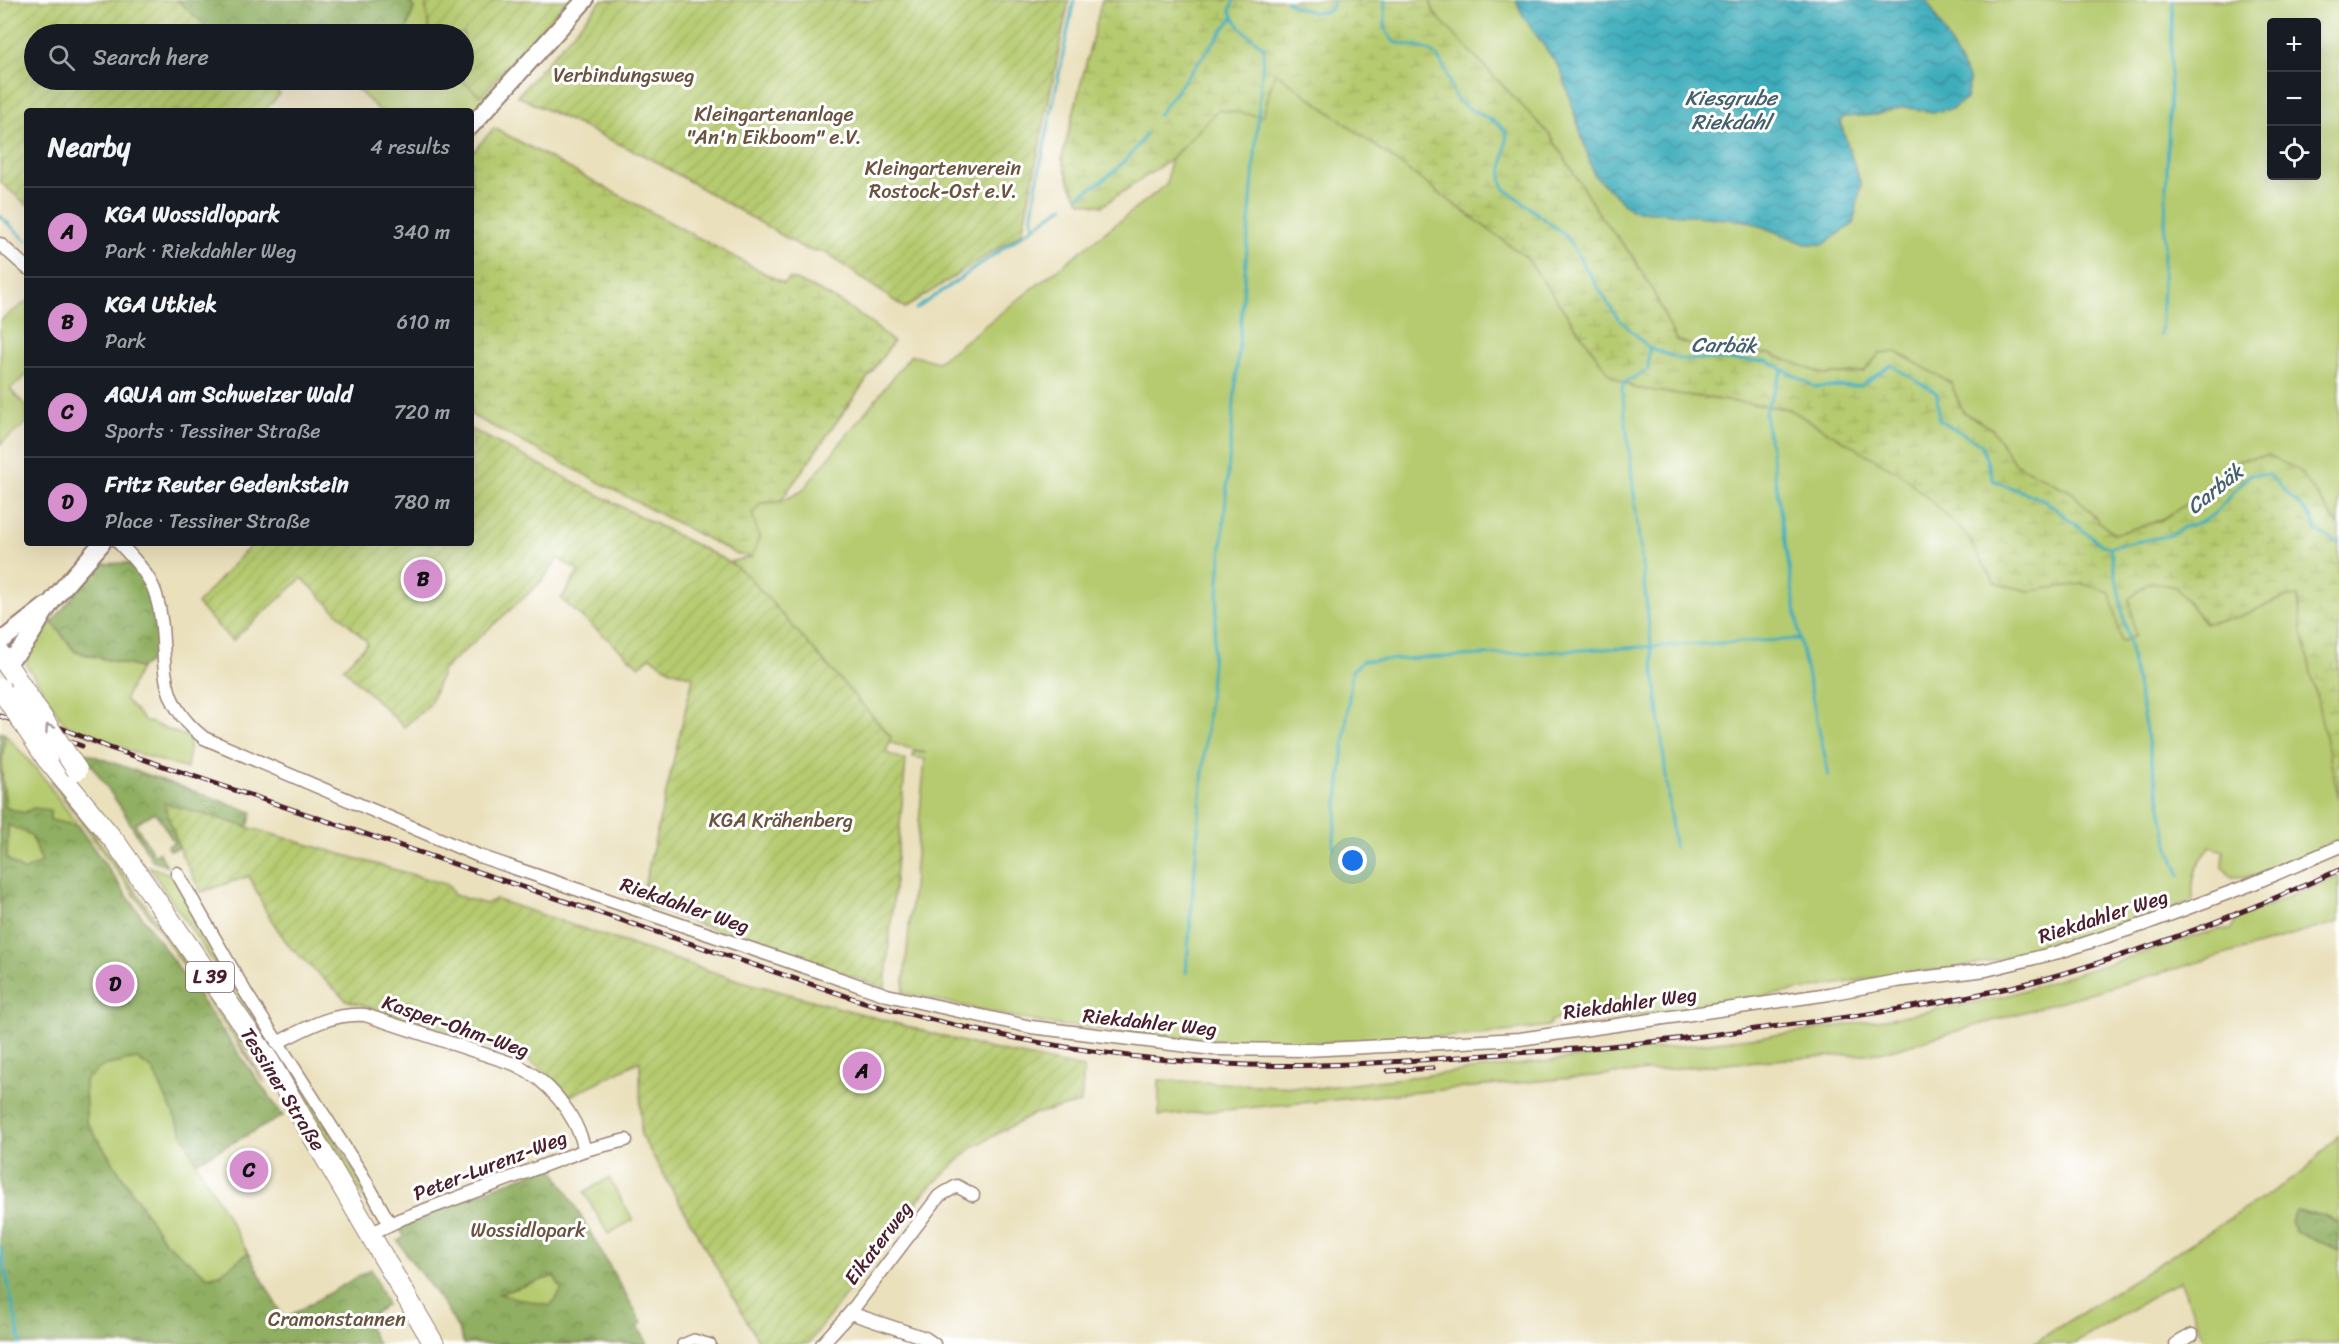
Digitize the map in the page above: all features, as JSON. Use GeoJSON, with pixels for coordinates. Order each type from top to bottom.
{"type":"FeatureCollection","features":[{"type":"Feature","properties":{"kind":"main road"},"geometry":{"type":"LineString","coordinates":[[474,123],[585,0]]}},
{"type":"Feature","properties":{"kind":"main road"},"geometry":{"type":"LineString","coordinates":[[2,661],[16,656],[36,630],[52,602],[99,546]]}},
{"type":"Feature","properties":{"kind":"main road"},"geometry":{"type":"LineString","coordinates":[[0,642],[52,602]]}},
{"type":"Feature","properties":{"kind":"main road","name":"Tessiner Straße"},"geometry":{"type":"LineString","coordinates":[[2,661],[77,770],[116,843]]}},
{"type":"Feature","properties":{"kind":"main road","name":"Tessiner Straße"},"geometry":{"type":"LineString","coordinates":[[0,688],[47,759],[116,843],[269,1061],[434,1344]]}},
{"type":"Feature","properties":{"kind":"street"},"geometry":{"type":"LineString","coordinates":[[0,244],[24,265]]}},
{"type":"Feature","properties":{"kind":"street","name":"Riekdahler Weg"},"geometry":{"type":"LineString","coordinates":[[122,546],[144,573],[156,595],[161,620],[163,671],[169,693],[181,716],[204,738],[479,856],[827,976],[937,1008],[1082,1035],[1213,1049],[1307,1050],[1520,1038],[1829,994],[1896,981],[1986,970],[2059,952],[2145,924],[2247,886],[2339,847]]}},
{"type":"Feature","properties":{"kind":"street","name":"Tessiner Straße"},"geometry":{"type":"LineString","coordinates":[[177,873],[277,1043],[361,1173],[390,1224]]}},
{"type":"Feature","properties":{"kind":"street","name":"Kasper-Ohm-Weg"},"geometry":{"type":"LineString","coordinates":[[277,1043],[324,1020],[351,1014],[364,1015],[514,1064],[534,1075],[559,1100],[578,1130],[585,1150]]}},
{"type":"Feature","properties":{"kind":"street","name":"Peter-Lurenz-Weg"},"geometry":{"type":"LineString","coordinates":[[370,1234],[390,1224],[585,1150],[626,1140]]}},
{"type":"Feature","properties":{"kind":"street","name":"Eikaterweg"},"geometry":{"type":"LineString","coordinates":[[822,1344],[850,1312],[939,1196],[957,1186],[973,1194]]}},
{"type":"Feature","properties":{"kind":"street"},"geometry":{"type":"LineString","coordinates":[[850,1312],[901,1332],[925,1338],[934,1344]]}},
{"type":"Feature","properties":{"kind":"street"},"geometry":{"type":"LineString","coordinates":[[901,1332],[908,1344]]}},
{"type":"Feature","properties":{"kind":"street"},"geometry":{"type":"LineString","coordinates":[[2176,1344],[2192,1335]]}},
{"type":"Feature","properties":{"kind":"street"},"geometry":{"type":"LineString","coordinates":[[682,1344],[694,1339],[711,1344]]}},
{"type":"Feature","properties":{"kind":"green space"},"geometry":{"type":"Polygon","coordinates":[[[0,0],[177,0],[203,24],[24,24],[24,90],[276,90],[280,94],[267,108],[24,108],[24,202],[0,182],[0,0]]]}},
{"type":"Feature","properties":{"kind":"green space"},"geometry":{"type":"Polygon","coordinates":[[[177,0],[408,0],[414,8],[408,24],[203,24],[177,0]]]}},
{"type":"Feature","properties":{"kind":"green space"},"geometry":{"type":"Polygon","coordinates":[[[408,0],[425,0],[429,24],[408,24],[414,8],[408,0]]]}},
{"type":"Feature","properties":{"kind":"green space","name":"Verbindungsweg"},"geometry":{"type":"Polygon","coordinates":[[[425,0],[567,0],[480,96],[473,90],[474,24],[429,24],[425,0]]]}},
{"type":"Feature","properties":{"kind":"green space"},"geometry":{"type":"Polygon","coordinates":[[[567,0],[578,0],[474,114],[474,108],[377,108],[358,90],[473,90],[480,96],[567,0]]]}},
{"type":"Feature","properties":{"kind":"green space"},"geometry":{"type":"Polygon","coordinates":[[[602,0],[1069,0],[1022,233],[905,308],[824,252],[805,249],[651,159],[517,96],[602,0]]]}},
{"type":"Feature","properties":{"kind":"green space"},"geometry":{"type":"Polygon","coordinates":[[[1102,0],[1430,0],[1434,13],[1551,136],[1601,217],[1633,257],[1651,287],[1676,340],[1712,352],[1770,354],[1826,375],[1864,372],[1879,354],[1897,352],[1951,383],[1963,412],[1992,429],[2014,463],[2073,493],[2100,523],[2114,534],[2160,521],[2214,486],[2240,459],[2267,456],[2298,469],[2339,526],[2339,799],[2301,627],[2298,596],[2283,598],[2233,619],[2205,623],[2176,587],[2150,582],[2129,599],[2135,636],[2121,642],[2110,592],[2083,584],[2029,591],[1995,583],[1965,533],[1904,476],[1789,409],[1634,388],[1610,375],[1526,257],[1275,72],[1263,116],[1218,110],[1170,160],[1102,206],[1081,202],[1070,184],[1062,158],[1102,0]]]}},
{"type":"Feature","properties":{"kind":"green space"},"geometry":{"type":"Polygon","coordinates":[[[1430,0],[1516,0],[1523,16],[1561,70],[1594,175],[1631,210],[1748,221],[1806,244],[1824,244],[1853,224],[1861,185],[1840,122],[1843,117],[1875,115],[1904,107],[1933,112],[1970,81],[1927,0],[2339,0],[2339,526],[2298,470],[2240,459],[2213,485],[2183,507],[2150,524],[2114,534],[2099,522],[2073,493],[2014,463],[1992,429],[1963,412],[1951,383],[1879,354],[1864,372],[1826,375],[1770,354],[1712,352],[1676,340],[1651,287],[1633,257],[1434,13],[1430,0]]]}},
{"type":"Feature","properties":{"kind":"green space"},"geometry":{"type":"Polygon","coordinates":[[[1275,72],[1526,257],[1610,375],[1634,388],[1789,409],[2107,578],[2135,636],[2123,563],[2260,537],[2339,634],[2339,840],[2258,876],[2232,877],[2223,868],[2224,851],[2211,847],[2196,871],[2193,900],[2151,918],[2020,955],[1957,968],[1892,975],[1655,1014],[1552,1020],[1548,1026],[1480,1035],[1324,1043],[1230,1042],[1047,1024],[903,993],[925,759],[913,757],[914,752],[926,753],[888,742],[891,737],[747,575],[729,562],[752,557],[759,537],[752,514],[761,503],[780,502],[802,491],[911,355],[938,362],[1167,184],[1170,160],[1218,110],[1275,72]]]}},
{"type":"Feature","properties":{"kind":"green space"},"geometry":{"type":"Polygon","coordinates":[[[494,128],[783,283],[790,278],[831,297],[857,313],[893,342],[780,502],[761,503],[752,514],[759,537],[752,557],[736,554],[474,417],[474,151],[494,128]]]}},
{"type":"Feature","properties":{"kind":"green space"},"geometry":{"type":"Polygon","coordinates":[[[24,303],[24,377],[10,389],[24,404],[24,425],[0,444],[0,321],[24,303]]]}},
{"type":"Feature","properties":{"kind":"green space","name":"KGA Krähenberg"},"geometry":{"type":"Polygon","coordinates":[[[474,431],[729,562],[747,575],[891,737],[886,753],[906,760],[885,988],[640,904],[693,677],[671,670],[650,657],[639,666],[561,599],[579,571],[558,558],[541,582],[443,670],[430,704],[404,727],[343,668],[368,643],[302,578],[232,641],[197,604],[250,546],[474,546],[474,431]]]}},
{"type":"Feature","properties":{"kind":"green space"},"geometry":{"type":"Polygon","coordinates":[[[127,563],[143,578],[149,590],[158,630],[156,655],[140,668],[75,651],[52,622],[99,564],[127,563]]]}},
{"type":"Feature","properties":{"kind":"green space"},"geometry":{"type":"Polygon","coordinates":[[[52,622],[75,652],[140,668],[125,699],[144,720],[190,738],[187,769],[130,751],[66,726],[27,666],[27,656],[52,622]]]}},
{"type":"Feature","properties":{"kind":"green space","name":"Cramonstannen"},"geometry":{"type":"Polygon","coordinates":[[[0,732],[5,734],[1,767],[6,808],[24,813],[33,808],[50,810],[50,820],[78,826],[283,1116],[196,1162],[153,1070],[137,1059],[103,1066],[85,1080],[86,1121],[164,1241],[208,1277],[220,1274],[248,1253],[284,1319],[371,1269],[387,1305],[364,1320],[378,1344],[0,1344],[0,732]],[[8,825],[7,859],[24,871],[42,862],[31,835],[8,825]]]}},
{"type":"Feature","properties":{"kind":"green space"},"geometry":{"type":"Polygon","coordinates":[[[5,734],[40,773],[78,826],[50,820],[50,811],[24,813],[6,808],[1,767],[5,734]]]}},
{"type":"Feature","properties":{"kind":"green space"},"geometry":{"type":"Polygon","coordinates":[[[83,752],[252,812],[248,827],[165,803],[179,848],[170,850],[167,847],[174,842],[155,812],[135,824],[154,855],[159,852],[167,866],[152,860],[123,811],[83,752]]]}},
{"type":"Feature","properties":{"kind":"green space"},"geometry":{"type":"Polygon","coordinates":[[[53,780],[126,877],[237,1037],[265,1083],[141,904],[51,781],[53,780]]]}},
{"type":"Feature","properties":{"kind":"green space"},"geometry":{"type":"Polygon","coordinates":[[[164,803],[448,885],[454,895],[486,904],[495,899],[731,978],[982,1047],[1084,1068],[1081,1103],[1034,1114],[973,1147],[925,1192],[808,1344],[760,1344],[641,1135],[640,1061],[570,1096],[547,1073],[520,1055],[346,1000],[289,946],[268,915],[249,876],[201,892],[181,853],[164,803]]]}},
{"type":"Feature","properties":{"kind":"green space"},"geometry":{"type":"Polygon","coordinates":[[[8,824],[31,835],[42,862],[24,871],[7,859],[8,824]]]}},
{"type":"Feature","properties":{"kind":"green space"},"geometry":{"type":"Polygon","coordinates":[[[148,866],[173,875],[383,1218],[375,1216],[269,1043],[148,866]]]}},
{"type":"Feature","properties":{"kind":"green space"},"geometry":{"type":"Polygon","coordinates":[[[2339,876],[2339,922],[1880,1053],[1758,1061],[1159,1116],[1159,1080],[1317,1088],[1801,1032],[1999,998],[2219,929],[2230,930],[2238,918],[2339,876]]]}},
{"type":"Feature","properties":{"kind":"green space"},"geometry":{"type":"Polygon","coordinates":[[[137,1059],[153,1070],[196,1162],[248,1253],[220,1274],[208,1277],[164,1241],[86,1121],[85,1080],[103,1066],[137,1059]]]}},
{"type":"Feature","properties":{"kind":"green space"},"geometry":{"type":"Polygon","coordinates":[[[2339,1135],[2339,1224],[2325,1215],[2339,1250],[2339,1344],[2206,1344],[2180,1280],[2074,1344],[2032,1344],[2302,1173],[2339,1135]]]}},
{"type":"Feature","properties":{"kind":"green space","name":"Wossidlopark"},"geometry":{"type":"Polygon","coordinates":[[[552,1166],[642,1323],[638,1326],[648,1344],[464,1344],[450,1315],[398,1241],[404,1237],[397,1223],[552,1166]],[[554,1276],[499,1294],[550,1306],[562,1290],[554,1276]]]}},
{"type":"Feature","properties":{"kind":"green space"},"geometry":{"type":"Polygon","coordinates":[[[609,1178],[633,1220],[608,1234],[584,1192],[609,1178]]]}},
{"type":"Feature","properties":{"kind":"green space"},"geometry":{"type":"Polygon","coordinates":[[[2296,1211],[2325,1215],[2339,1224],[2339,1250],[2295,1232],[2291,1221],[2296,1211]]]}},
{"type":"Feature","properties":{"kind":"green space"},"geometry":{"type":"Polygon","coordinates":[[[554,1276],[562,1290],[550,1306],[497,1294],[554,1276]]]}},
{"type":"Feature","properties":{"kind":"water","name":"Kiesgrube Riekdahl"},"geometry":{"type":"Polygon","coordinates":[[[1516,0],[1927,0],[1970,81],[1966,99],[1952,109],[1933,112],[1904,107],[1875,115],[1843,117],[1840,122],[1861,185],[1853,224],[1824,244],[1806,244],[1748,221],[1631,210],[1594,175],[1561,70],[1523,16],[1516,0]]]}},
{"type":"Feature","properties":{"kind":"waterway"},"geometry":{"type":"LineString","coordinates":[[1034,226],[1032,216],[1036,187],[1074,0]]}},
{"type":"Feature","properties":{"kind":"waterway"},"geometry":{"type":"LineString","coordinates":[[1186,973],[1264,47],[1236,22],[1230,10],[1234,0]]}},
{"type":"Feature","properties":{"kind":"waterway","name":"Carbäk"},"geometry":{"type":"LineString","coordinates":[[1286,0],[1301,9],[1313,12],[1330,10],[1334,0]]}},
{"type":"Feature","properties":{"kind":"waterway","name":"Carbäk"},"geometry":{"type":"LineString","coordinates":[[1385,0],[1385,29],[1394,42],[1423,48],[1435,55],[1445,69],[1458,101],[1502,127],[1507,134],[1501,180],[1504,188],[1566,236],[1616,316],[1649,348],[1680,359],[1768,361],[1815,387],[1860,386],[1891,365],[1937,393],[1939,420],[1981,444],[1994,481],[2044,500],[2102,545],[2110,547],[2172,535],[2184,527],[2204,521],[2216,512],[2249,475],[2258,474],[2269,475],[2312,518],[2316,531],[2339,543]]}},
{"type":"Feature","properties":{"kind":"waterway"},"geometry":{"type":"LineString","coordinates":[[2161,336],[2173,0]]}},
{"type":"Feature","properties":{"kind":"waterway"},"geometry":{"type":"LineString","coordinates":[[1158,115],[1233,17]]}},
{"type":"Feature","properties":{"kind":"waterway"},"geometry":{"type":"LineString","coordinates":[[1079,196],[1116,170],[1146,134]]}},
{"type":"Feature","properties":{"kind":"waterway"},"geometry":{"type":"LineString","coordinates":[[916,309],[1064,206]]}},
{"type":"Feature","properties":{"kind":"waterway"},"geometry":{"type":"LineString","coordinates":[[0,216],[24,238]]}},
{"type":"Feature","properties":{"kind":"waterway"},"geometry":{"type":"LineString","coordinates":[[1649,348],[1648,370],[1625,382],[1622,388],[1674,847]]}},
{"type":"Feature","properties":{"kind":"waterway"},"geometry":{"type":"LineString","coordinates":[[1333,848],[1352,671],[1363,661],[1800,639],[1765,412],[1783,369]]}},
{"type":"Feature","properties":{"kind":"waterway"},"geometry":{"type":"LineString","coordinates":[[2110,547],[2169,848],[2180,876]]}},
{"type":"Feature","properties":{"kind":"waterway"},"geometry":{"type":"LineString","coordinates":[[1800,640],[1829,776]]}},
{"type":"Feature","properties":{"kind":"waterway"},"geometry":{"type":"LineString","coordinates":[[0,1247],[21,1344]]}},
{"type":"Feature","properties":{"kind":"railway"},"geometry":{"type":"LineString","coordinates":[[0,703],[110,748],[861,1001],[957,1026],[1053,1045],[1200,1063],[1284,1066],[1354,1064],[1590,1048],[1711,1035],[1906,1008],[1973,996],[2040,980],[2116,957],[2229,917],[2339,870]]}},
{"type":"Feature","properties":{"kind":"railway"},"geometry":{"type":"LineString","coordinates":[[0,716],[82,746]]}},
{"type":"Feature","properties":{"kind":"railway"},"geometry":{"type":"LineString","coordinates":[[1388,1071],[1433,1068]]}},
{"type":"Feature","properties":{"kind":"place","name":"KGA Utkiek"},"geometry":{"type":"Point","coordinates":[423,579]}},
{"type":"Feature","properties":{"kind":"place","name":"Fritz Reuter Gedenkstein"},"geometry":{"type":"Point","coordinates":[115,984]}},
{"type":"Feature","properties":{"kind":"place","name":"KGA Wossidlopark"},"geometry":{"type":"Point","coordinates":[862,1071]}},
{"type":"Feature","properties":{"kind":"place","name":"AQUA am Schweizer Wald"},"geometry":{"type":"Point","coordinates":[249,1170]}},
{"type":"Feature","properties":{"kind":"park label","name":"Kleingartenanlage \"An'n Eikboom\" e.V."},"geometry":{"type":"Point","coordinates":[774,126]}},
{"type":"Feature","properties":{"kind":"park label","name":"Kleingartenverein Rostock-Ost e.V."},"geometry":{"type":"Point","coordinates":[943,180]}}]}
